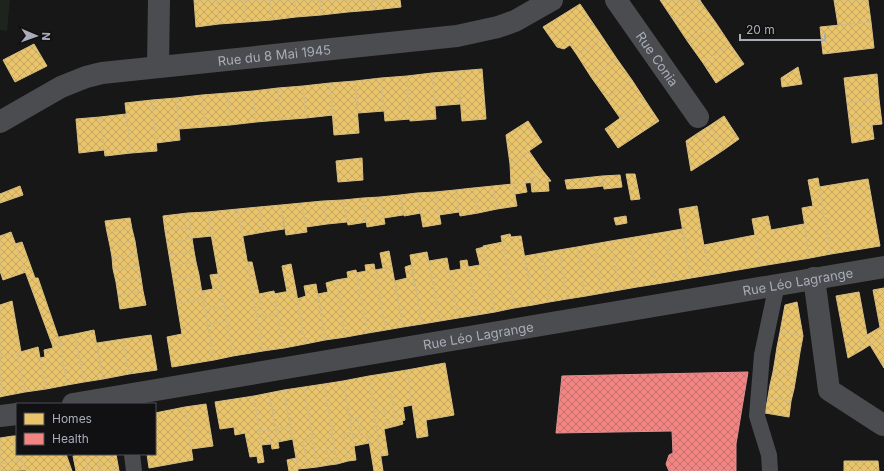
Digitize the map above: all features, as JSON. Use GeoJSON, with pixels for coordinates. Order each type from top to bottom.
{"type":"FeatureCollection","features":[{"type":"Feature","properties":{"kind":"street"},"geometry":{"type":"LineString","coordinates":[[158,66],[159,0]]}},
{"type":"Feature","properties":{"kind":"street","name":"Rue du 8 Mai 1945"},"geometry":{"type":"LineString","coordinates":[[0,122],[62,86],[86,77],[116,70],[457,36],[498,27],[515,20],[552,0]]}},
{"type":"Feature","properties":{"kind":"street","name":"Rue Conia"},"geometry":{"type":"LineString","coordinates":[[616,0],[698,117]]}},
{"type":"Feature","properties":{"kind":"street","name":"Rue Léo Lagrange"},"geometry":{"type":"LineString","coordinates":[[86,403],[126,400],[777,284],[884,267]]}},
{"type":"Feature","properties":{"kind":"street"},"geometry":{"type":"LineString","coordinates":[[814,278],[829,390],[884,425]]}},
{"type":"Feature","properties":{"kind":"street"},"geometry":{"type":"LineString","coordinates":[[0,416],[16,414]]}},
{"type":"Feature","properties":{"kind":"lane"},"geometry":{"type":"LineString","coordinates":[[770,471],[769,455],[757,416],[762,355],[777,284]]}},
{"type":"Feature","properties":{"kind":"lane"},"geometry":{"type":"LineString","coordinates":[[132,455],[134,471]]}},
{"type":"Feature","properties":{"kind":"shaded area"},"geometry":{"type":"Polygon","coordinates":[[[0,0],[10,0],[7,31],[0,30],[0,0]]]}},
{"type":"Feature","properties":{"kind":"building: Homes"},"geometry":{"type":"Polygon","coordinates":[[[194,0],[217,0],[219,24],[196,27],[194,0]]]}},
{"type":"Feature","properties":{"kind":"building: Homes"},"geometry":{"type":"Polygon","coordinates":[[[217,0],[244,0],[246,22],[219,24],[217,0]]]}},
{"type":"Feature","properties":{"kind":"building: Homes"},"geometry":{"type":"Polygon","coordinates":[[[244,0],[270,0],[272,20],[246,22],[244,0]]]}},
{"type":"Feature","properties":{"kind":"building: Homes"},"geometry":{"type":"Polygon","coordinates":[[[270,0],[295,0],[296,17],[272,20],[270,0]]]}},
{"type":"Feature","properties":{"kind":"building: Homes"},"geometry":{"type":"Polygon","coordinates":[[[295,0],[320,0],[321,15],[296,17],[295,0]]]}},
{"type":"Feature","properties":{"kind":"building: Homes"},"geometry":{"type":"Polygon","coordinates":[[[320,0],[347,0],[348,12],[321,15],[320,0]]]}},
{"type":"Feature","properties":{"kind":"building: Homes"},"geometry":{"type":"Polygon","coordinates":[[[347,0],[372,0],[373,10],[348,12],[347,0]]]}},
{"type":"Feature","properties":{"kind":"building: Homes"},"geometry":{"type":"Polygon","coordinates":[[[372,0],[400,0],[401,7],[373,10],[372,0]]]}},
{"type":"Feature","properties":{"kind":"building: Homes"},"geometry":{"type":"Polygon","coordinates":[[[660,0],[700,0],[701,2],[674,21],[660,0]]]}},
{"type":"Feature","properties":{"kind":"building: Homes"},"geometry":{"type":"Polygon","coordinates":[[[834,0],[868,0],[871,22],[838,25],[834,0]]]}},
{"type":"Feature","properties":{"kind":"building: Homes"},"geometry":{"type":"Polygon","coordinates":[[[701,2],[716,23],[688,42],[674,21],[701,2]]]}},
{"type":"Feature","properties":{"kind":"building: Homes"},"geometry":{"type":"Polygon","coordinates":[[[580,4],[603,38],[577,55],[570,45],[564,49],[557,47],[543,27],[580,4]]]}},
{"type":"Feature","properties":{"kind":"building: Homes"},"geometry":{"type":"Polygon","coordinates":[[[871,22],[874,48],[823,54],[820,27],[871,22]]]}},
{"type":"Feature","properties":{"kind":"building: Homes"},"geometry":{"type":"Polygon","coordinates":[[[716,23],[730,44],[703,63],[688,42],[716,23]]]}},
{"type":"Feature","properties":{"kind":"building: Homes"},"geometry":{"type":"Polygon","coordinates":[[[603,38],[617,59],[591,77],[577,55],[603,38]]]}},
{"type":"Feature","properties":{"kind":"building: Homes"},"geometry":{"type":"Polygon","coordinates":[[[34,44],[47,66],[15,82],[3,60],[34,44]]]}},
{"type":"Feature","properties":{"kind":"building: Homes"},"geometry":{"type":"Polygon","coordinates":[[[730,44],[744,64],[716,83],[703,63],[730,44]]]}},
{"type":"Feature","properties":{"kind":"building: Homes"},"geometry":{"type":"Polygon","coordinates":[[[617,59],[632,80],[606,98],[591,77],[617,59]]]}},
{"type":"Feature","properties":{"kind":"building: Homes"},"geometry":{"type":"Polygon","coordinates":[[[798,67],[802,84],[782,87],[781,78],[798,67]]]}},
{"type":"Feature","properties":{"kind":"building: Homes"},"geometry":{"type":"Polygon","coordinates":[[[482,69],[486,119],[462,121],[458,71],[482,69]]]}},
{"type":"Feature","properties":{"kind":"building: Homes"},"geometry":{"type":"Polygon","coordinates":[[[458,71],[460,104],[435,106],[432,73],[458,71]]]}},
{"type":"Feature","properties":{"kind":"building: Homes"},"geometry":{"type":"Polygon","coordinates":[[[432,73],[436,119],[410,121],[407,76],[432,73]]]}},
{"type":"Feature","properties":{"kind":"building: Homes"},"geometry":{"type":"Polygon","coordinates":[[[877,74],[879,99],[847,103],[844,78],[877,74]]]}},
{"type":"Feature","properties":{"kind":"building: Homes"},"geometry":{"type":"Polygon","coordinates":[[[407,76],[410,119],[385,121],[381,78],[407,76]]]}},
{"type":"Feature","properties":{"kind":"building: Homes"},"geometry":{"type":"Polygon","coordinates":[[[381,78],[384,111],[358,113],[355,81],[381,78]]]}},
{"type":"Feature","properties":{"kind":"building: Homes"},"geometry":{"type":"Polygon","coordinates":[[[632,80],[645,100],[620,118],[606,98],[632,80]]]}},
{"type":"Feature","properties":{"kind":"building: Homes"},"geometry":{"type":"Polygon","coordinates":[[[355,81],[359,133],[334,135],[330,83],[355,81]]]}},
{"type":"Feature","properties":{"kind":"building: Homes"},"geometry":{"type":"Polygon","coordinates":[[[330,83],[333,115],[306,118],[303,86],[330,83]]]}},
{"type":"Feature","properties":{"kind":"building: Homes"},"geometry":{"type":"Polygon","coordinates":[[[303,86],[306,118],[280,120],[278,88],[303,86]]]}},
{"type":"Feature","properties":{"kind":"building: Homes"},"geometry":{"type":"Polygon","coordinates":[[[278,88],[280,120],[256,122],[253,91],[278,88]]]}},
{"type":"Feature","properties":{"kind":"building: Homes"},"geometry":{"type":"Polygon","coordinates":[[[253,91],[256,122],[230,125],[228,93],[253,91]]]}},
{"type":"Feature","properties":{"kind":"building: Homes"},"geometry":{"type":"Polygon","coordinates":[[[228,93],[230,125],[205,127],[202,95],[228,93]]]}},
{"type":"Feature","properties":{"kind":"building: Homes"},"geometry":{"type":"Polygon","coordinates":[[[202,95],[205,127],[179,129],[176,98],[202,95]]]}},
{"type":"Feature","properties":{"kind":"building: Homes"},"geometry":{"type":"Polygon","coordinates":[[[176,98],[180,140],[156,143],[152,100],[176,98]]]}},
{"type":"Feature","properties":{"kind":"building: Homes"},"geometry":{"type":"Polygon","coordinates":[[[879,99],[882,124],[850,127],[847,103],[879,99]]]}},
{"type":"Feature","properties":{"kind":"building: Homes"},"geometry":{"type":"Polygon","coordinates":[[[152,100],[157,151],[131,153],[125,103],[152,100]]]}},
{"type":"Feature","properties":{"kind":"building: Homes"},"geometry":{"type":"Polygon","coordinates":[[[645,100],[659,121],[618,148],[605,129],[645,100]]]}},
{"type":"Feature","properties":{"kind":"building: Homes"},"geometry":{"type":"Polygon","coordinates":[[[126,114],[131,153],[105,156],[100,117],[126,114]]]}},
{"type":"Feature","properties":{"kind":"building: Homes"},"geometry":{"type":"Polygon","coordinates":[[[724,116],[739,139],[725,149],[709,126],[724,116]]]}},
{"type":"Feature","properties":{"kind":"building: Homes"},"geometry":{"type":"Polygon","coordinates":[[[100,117],[104,150],[79,153],[76,119],[100,117]]]}},
{"type":"Feature","properties":{"kind":"building: Homes"},"geometry":{"type":"Polygon","coordinates":[[[528,121],[542,142],[510,164],[506,135],[528,121]]]}},
{"type":"Feature","properties":{"kind":"building: Homes"},"geometry":{"type":"Polygon","coordinates":[[[872,125],[874,139],[852,143],[850,127],[872,125]]]}},
{"type":"Feature","properties":{"kind":"building: Homes"},"geometry":{"type":"Polygon","coordinates":[[[709,126],[725,149],[713,157],[698,133],[709,126]]]}},
{"type":"Feature","properties":{"kind":"building: Homes"},"geometry":{"type":"Polygon","coordinates":[[[698,133],[713,157],[691,171],[686,141],[698,133]]]}},
{"type":"Feature","properties":{"kind":"building: Homes"},"geometry":{"type":"Polygon","coordinates":[[[529,151],[543,171],[525,183],[511,184],[510,164],[529,151]]]}},
{"type":"Feature","properties":{"kind":"building: Homes"},"geometry":{"type":"Polygon","coordinates":[[[362,158],[363,180],[338,182],[336,161],[362,158]]]}},
{"type":"Feature","properties":{"kind":"building: Homes"},"geometry":{"type":"Polygon","coordinates":[[[543,171],[551,181],[525,183],[543,171]]]}},
{"type":"Feature","properties":{"kind":"building: Homes"},"geometry":{"type":"Polygon","coordinates":[[[626,174],[635,174],[640,199],[631,200],[626,174]]]}},
{"type":"Feature","properties":{"kind":"building: Homes"},"geometry":{"type":"Polygon","coordinates":[[[620,175],[622,187],[604,189],[602,176],[620,175]]]}},
{"type":"Feature","properties":{"kind":"building: Homes"},"geometry":{"type":"Polygon","coordinates":[[[602,176],[603,186],[586,188],[584,178],[602,176]]]}},
{"type":"Feature","properties":{"kind":"building: Homes"},"geometry":{"type":"Polygon","coordinates":[[[584,178],[586,188],[567,189],[565,180],[584,178]]]}},
{"type":"Feature","properties":{"kind":"building: Homes"},"geometry":{"type":"Polygon","coordinates":[[[818,178],[831,254],[810,258],[802,208],[813,206],[808,180],[818,178]]]}},
{"type":"Feature","properties":{"kind":"building: Homes"},"geometry":{"type":"Polygon","coordinates":[[[868,179],[880,246],[831,254],[819,187],[868,179]]]}},
{"type":"Feature","properties":{"kind":"building: Homes"},"geometry":{"type":"Polygon","coordinates":[[[548,181],[549,191],[532,192],[531,183],[548,181]]]}},
{"type":"Feature","properties":{"kind":"building: Homes"},"geometry":{"type":"Polygon","coordinates":[[[525,183],[527,192],[515,194],[513,184],[525,183]]]}},
{"type":"Feature","properties":{"kind":"building: Homes"},"geometry":{"type":"Polygon","coordinates":[[[513,184],[517,206],[497,209],[493,186],[513,184]]]}},
{"type":"Feature","properties":{"kind":"building: Homes"},"geometry":{"type":"Polygon","coordinates":[[[20,186],[23,195],[0,203],[0,194],[20,186]]]}},
{"type":"Feature","properties":{"kind":"building: Homes"},"geometry":{"type":"Polygon","coordinates":[[[493,186],[497,209],[478,213],[473,188],[493,186]]]}},
{"type":"Feature","properties":{"kind":"building: Homes"},"geometry":{"type":"Polygon","coordinates":[[[473,188],[478,213],[460,216],[455,190],[473,188]]]}},
{"type":"Feature","properties":{"kind":"building: Homes"},"geometry":{"type":"Polygon","coordinates":[[[455,190],[459,212],[439,215],[435,192],[455,190]]]}},
{"type":"Feature","properties":{"kind":"building: Homes"},"geometry":{"type":"Polygon","coordinates":[[[435,192],[441,224],[423,227],[417,193],[435,192]]]}},
{"type":"Feature","properties":{"kind":"building: Homes"},"geometry":{"type":"Polygon","coordinates":[[[417,193],[421,213],[404,216],[400,195],[417,193]]]}},
{"type":"Feature","properties":{"kind":"building: Homes"},"geometry":{"type":"Polygon","coordinates":[[[400,195],[403,215],[384,218],[380,197],[400,195]]]}},
{"type":"Feature","properties":{"kind":"building: Homes"},"geometry":{"type":"Polygon","coordinates":[[[380,197],[385,224],[367,227],[363,198],[380,197]]]}},
{"type":"Feature","properties":{"kind":"building: Homes"},"geometry":{"type":"Polygon","coordinates":[[[363,198],[367,222],[348,225],[343,200],[363,198]]]}},
{"type":"Feature","properties":{"kind":"building: Homes"},"geometry":{"type":"Polygon","coordinates":[[[343,200],[347,222],[327,224],[323,201],[343,200]]]}},
{"type":"Feature","properties":{"kind":"building: Homes"},"geometry":{"type":"Polygon","coordinates":[[[323,201],[327,224],[306,227],[302,203],[323,201]]]}},
{"type":"Feature","properties":{"kind":"building: Homes"},"geometry":{"type":"Polygon","coordinates":[[[302,203],[307,232],[286,235],[281,205],[302,203]]]}},
{"type":"Feature","properties":{"kind":"building: Homes"},"geometry":{"type":"Polygon","coordinates":[[[281,205],[284,229],[264,232],[259,207],[281,205]]]}},
{"type":"Feature","properties":{"kind":"building: Homes"},"geometry":{"type":"Polygon","coordinates":[[[697,206],[709,275],[691,278],[679,209],[697,206]]]}},
{"type":"Feature","properties":{"kind":"building: Homes"},"geometry":{"type":"Polygon","coordinates":[[[259,207],[264,232],[242,236],[238,209],[259,207]]]}},
{"type":"Feature","properties":{"kind":"building: Homes"},"geometry":{"type":"Polygon","coordinates":[[[238,209],[263,351],[233,356],[207,212],[238,209]]]}},
{"type":"Feature","properties":{"kind":"building: Homes"},"geometry":{"type":"Polygon","coordinates":[[[207,212],[212,236],[192,238],[188,213],[207,212]]]}},
{"type":"Feature","properties":{"kind":"building: Homes"},"geometry":{"type":"Polygon","coordinates":[[[188,213],[190,227],[165,231],[163,216],[188,213]]]}},
{"type":"Feature","properties":{"kind":"building: Homes"},"geometry":{"type":"Polygon","coordinates":[[[626,216],[627,223],[616,225],[614,218],[626,216]]]}},
{"type":"Feature","properties":{"kind":"building: Homes"},"geometry":{"type":"Polygon","coordinates":[[[768,216],[771,230],[804,224],[810,258],[761,266],[752,219],[768,216]]]}},
{"type":"Feature","properties":{"kind":"building: Homes"},"geometry":{"type":"Polygon","coordinates":[[[130,218],[132,229],[107,232],[105,221],[130,218]]]}},
{"type":"Feature","properties":{"kind":"building: Homes"},"geometry":{"type":"Polygon","coordinates":[[[190,227],[192,238],[167,243],[165,231],[190,227]]]}},
{"type":"Feature","properties":{"kind":"building: Homes"},"geometry":{"type":"Polygon","coordinates":[[[132,229],[135,241],[110,246],[107,232],[132,229]]]}},
{"type":"Feature","properties":{"kind":"building: Homes"},"geometry":{"type":"Polygon","coordinates":[[[682,229],[691,278],[674,281],[665,232],[682,229]]]}},
{"type":"Feature","properties":{"kind":"building: Homes"},"geometry":{"type":"Polygon","coordinates":[[[11,232],[26,272],[3,280],[0,271],[0,236],[11,232]]]}},
{"type":"Feature","properties":{"kind":"building: Homes"},"geometry":{"type":"Polygon","coordinates":[[[665,232],[674,281],[656,284],[647,235],[665,232]]]}},
{"type":"Feature","properties":{"kind":"building: Homes"},"geometry":{"type":"Polygon","coordinates":[[[510,234],[511,237],[521,236],[533,305],[514,308],[501,236],[510,234]]]}},
{"type":"Feature","properties":{"kind":"building: Homes"},"geometry":{"type":"Polygon","coordinates":[[[647,235],[656,284],[637,287],[629,238],[647,235]]]}},
{"type":"Feature","properties":{"kind":"building: Homes"},"geometry":{"type":"Polygon","coordinates":[[[755,235],[761,266],[709,275],[704,245],[755,235]]]}},
{"type":"Feature","properties":{"kind":"building: Homes"},"geometry":{"type":"Polygon","coordinates":[[[192,238],[194,251],[169,255],[167,243],[192,238]]]}},
{"type":"Feature","properties":{"kind":"building: Homes"},"geometry":{"type":"Polygon","coordinates":[[[629,238],[637,287],[620,290],[611,241],[629,238]]]}},
{"type":"Feature","properties":{"kind":"building: Homes"},"geometry":{"type":"Polygon","coordinates":[[[135,241],[137,254],[112,257],[110,246],[135,241]]]}},
{"type":"Feature","properties":{"kind":"building: Homes"},"geometry":{"type":"Polygon","coordinates":[[[611,241],[620,290],[603,293],[594,244],[611,241]]]}},
{"type":"Feature","properties":{"kind":"building: Homes"},"geometry":{"type":"Polygon","coordinates":[[[22,242],[35,278],[38,278],[60,342],[52,344],[15,244],[22,242]]]}},
{"type":"Feature","properties":{"kind":"building: Homes"},"geometry":{"type":"Polygon","coordinates":[[[503,242],[514,308],[495,312],[483,246],[503,242]]]}},
{"type":"Feature","properties":{"kind":"building: Homes"},"geometry":{"type":"Polygon","coordinates":[[[594,244],[603,293],[586,296],[577,247],[594,244]]]}},
{"type":"Feature","properties":{"kind":"building: Homes"},"geometry":{"type":"Polygon","coordinates":[[[484,247],[495,312],[477,315],[468,267],[480,265],[476,249],[484,247]]]}},
{"type":"Feature","properties":{"kind":"building: Homes"},"geometry":{"type":"Polygon","coordinates":[[[577,247],[586,296],[567,299],[559,250],[577,247]]]}},
{"type":"Feature","properties":{"kind":"building: Homes"},"geometry":{"type":"Polygon","coordinates":[[[559,250],[567,299],[549,302],[542,253],[559,250]]]}},
{"type":"Feature","properties":{"kind":"building: Homes"},"geometry":{"type":"Polygon","coordinates":[[[194,251],[196,262],[171,267],[169,255],[194,251]]]}},
{"type":"Feature","properties":{"kind":"building: Homes"},"geometry":{"type":"Polygon","coordinates":[[[389,251],[392,267],[383,268],[380,253],[389,251]]]}},
{"type":"Feature","properties":{"kind":"building: Homes"},"geometry":{"type":"Polygon","coordinates":[[[427,252],[440,321],[422,324],[410,255],[427,252]]]}},
{"type":"Feature","properties":{"kind":"building: Homes"},"geometry":{"type":"Polygon","coordinates":[[[542,253],[549,302],[533,305],[525,256],[542,253]]]}},
{"type":"Feature","properties":{"kind":"building: Homes"},"geometry":{"type":"Polygon","coordinates":[[[137,254],[139,266],[113,269],[112,257],[137,254]]]}},
{"type":"Feature","properties":{"kind":"building: Homes"},"geometry":{"type":"Polygon","coordinates":[[[447,258],[458,318],[440,321],[429,261],[447,258]]]}},
{"type":"Feature","properties":{"kind":"building: Homes"},"geometry":{"type":"Polygon","coordinates":[[[467,260],[477,315],[458,318],[449,271],[461,269],[460,261],[467,260]]]}},
{"type":"Feature","properties":{"kind":"building: Homes"},"geometry":{"type":"Polygon","coordinates":[[[196,262],[199,275],[173,279],[171,267],[196,262]]]}},
{"type":"Feature","properties":{"kind":"building: Homes"},"geometry":{"type":"Polygon","coordinates":[[[247,262],[252,262],[264,317],[278,314],[284,348],[263,351],[247,262]]]}},
{"type":"Feature","properties":{"kind":"building: Homes"},"geometry":{"type":"Polygon","coordinates":[[[291,264],[296,290],[287,292],[282,266],[291,264]]]}},
{"type":"Feature","properties":{"kind":"building: Homes"},"geometry":{"type":"Polygon","coordinates":[[[374,264],[386,330],[368,333],[356,273],[366,271],[365,265],[374,264]]]}},
{"type":"Feature","properties":{"kind":"building: Homes"},"geometry":{"type":"Polygon","coordinates":[[[411,265],[422,324],[403,327],[395,281],[407,278],[405,267],[411,265]]]}},
{"type":"Feature","properties":{"kind":"building: Homes"},"geometry":{"type":"Polygon","coordinates":[[[139,266],[141,278],[116,282],[113,269],[139,266]]]}},
{"type":"Feature","properties":{"kind":"building: Homes"},"geometry":{"type":"Polygon","coordinates":[[[392,267],[403,327],[386,330],[375,270],[392,267]]]}},
{"type":"Feature","properties":{"kind":"building: Homes"},"geometry":{"type":"Polygon","coordinates":[[[356,270],[368,333],[346,337],[336,280],[348,278],[347,272],[356,270]]]}},
{"type":"Feature","properties":{"kind":"building: Homes"},"geometry":{"type":"Polygon","coordinates":[[[218,274],[224,306],[205,310],[202,291],[213,289],[210,275],[218,274]]]}},
{"type":"Feature","properties":{"kind":"building: Homes"},"geometry":{"type":"Polygon","coordinates":[[[199,275],[201,287],[175,291],[173,279],[199,275]]]}},
{"type":"Feature","properties":{"kind":"building: Homes"},"geometry":{"type":"Polygon","coordinates":[[[141,278],[143,291],[118,295],[116,282],[141,278]]]}},
{"type":"Feature","properties":{"kind":"building: Homes"},"geometry":{"type":"Polygon","coordinates":[[[336,280],[346,337],[325,340],[318,294],[328,292],[326,283],[336,280]]]}},
{"type":"Feature","properties":{"kind":"building: Homes"},"geometry":{"type":"Polygon","coordinates":[[[316,284],[325,340],[305,344],[297,299],[306,296],[304,286],[316,284]]]}},
{"type":"Feature","properties":{"kind":"building: Homes"},"geometry":{"type":"Polygon","coordinates":[[[201,287],[203,299],[177,304],[175,291],[201,287]]]}},
{"type":"Feature","properties":{"kind":"building: Homes"},"geometry":{"type":"Polygon","coordinates":[[[884,288],[884,325],[880,327],[873,290],[884,288]]]}},
{"type":"Feature","properties":{"kind":"building: Homes"},"geometry":{"type":"Polygon","coordinates":[[[296,290],[305,344],[284,348],[274,294],[296,290]]]}},
{"type":"Feature","properties":{"kind":"building: Homes"},"geometry":{"type":"Polygon","coordinates":[[[143,291],[146,305],[120,309],[118,295],[143,291]]]}},
{"type":"Feature","properties":{"kind":"building: Homes"},"geometry":{"type":"Polygon","coordinates":[[[274,291],[278,314],[264,317],[259,294],[274,291]]]}},
{"type":"Feature","properties":{"kind":"building: Homes"},"geometry":{"type":"Polygon","coordinates":[[[859,292],[867,335],[860,339],[862,350],[848,358],[836,296],[859,292]]]}},
{"type":"Feature","properties":{"kind":"building: Homes"},"geometry":{"type":"Polygon","coordinates":[[[203,299],[214,360],[172,367],[167,337],[182,334],[177,304],[203,299]]]}},
{"type":"Feature","properties":{"kind":"building: Homes"},"geometry":{"type":"Polygon","coordinates":[[[12,301],[21,352],[0,357],[0,305],[12,301]]]}},
{"type":"Feature","properties":{"kind":"building: Homes"},"geometry":{"type":"Polygon","coordinates":[[[797,302],[803,336],[780,332],[785,305],[797,302]]]}},
{"type":"Feature","properties":{"kind":"building: Homes"},"geometry":{"type":"Polygon","coordinates":[[[224,306],[227,321],[208,325],[205,310],[224,306]]]}},
{"type":"Feature","properties":{"kind":"building: Homes"},"geometry":{"type":"Polygon","coordinates":[[[227,321],[233,356],[214,360],[208,325],[227,321]]]}},
{"type":"Feature","properties":{"kind":"building: Homes"},"geometry":{"type":"Polygon","coordinates":[[[884,325],[884,336],[862,350],[860,339],[884,325]]]}},
{"type":"Feature","properties":{"kind":"building: Homes"},"geometry":{"type":"Polygon","coordinates":[[[94,330],[103,379],[84,382],[75,334],[94,330]]]}},
{"type":"Feature","properties":{"kind":"building: Homes"},"geometry":{"type":"Polygon","coordinates":[[[780,332],[803,336],[800,352],[777,347],[780,332]]]}},
{"type":"Feature","properties":{"kind":"building: Homes"},"geometry":{"type":"Polygon","coordinates":[[[75,334],[84,382],[67,385],[59,337],[75,334]]]}},
{"type":"Feature","properties":{"kind":"building: Homes"},"geometry":{"type":"Polygon","coordinates":[[[151,335],[157,370],[129,374],[123,339],[151,335]]]}},
{"type":"Feature","properties":{"kind":"building: Homes"},"geometry":{"type":"Polygon","coordinates":[[[884,336],[884,368],[870,345],[884,336]]]}},
{"type":"Feature","properties":{"kind":"building: Homes"},"geometry":{"type":"Polygon","coordinates":[[[123,339],[129,374],[103,379],[97,343],[123,339]]]}},
{"type":"Feature","properties":{"kind":"building: Homes"},"geometry":{"type":"Polygon","coordinates":[[[60,342],[67,385],[46,389],[40,358],[45,357],[44,350],[53,348],[52,344],[60,342]]]}},
{"type":"Feature","properties":{"kind":"building: Homes"},"geometry":{"type":"Polygon","coordinates":[[[38,347],[46,389],[25,392],[17,353],[38,347]]]}},
{"type":"Feature","properties":{"kind":"building: Homes"},"geometry":{"type":"Polygon","coordinates":[[[777,347],[800,352],[798,365],[775,360],[777,347]]]}},
{"type":"Feature","properties":{"kind":"building: Homes"},"geometry":{"type":"Polygon","coordinates":[[[17,353],[25,392],[4,396],[0,376],[0,357],[17,353]]]}},
{"type":"Feature","properties":{"kind":"building: Homes"},"geometry":{"type":"Polygon","coordinates":[[[775,360],[798,365],[796,377],[773,372],[775,360]]]}},
{"type":"Feature","properties":{"kind":"building: Homes"},"geometry":{"type":"Polygon","coordinates":[[[445,363],[454,415],[426,420],[428,436],[417,438],[407,370],[445,363]]]}},
{"type":"Feature","properties":{"kind":"building: Homes"},"geometry":{"type":"Polygon","coordinates":[[[407,370],[412,405],[403,407],[405,420],[402,421],[403,424],[396,426],[388,373],[407,370]]]}},
{"type":"Feature","properties":{"kind":"building: Homes"},"geometry":{"type":"Polygon","coordinates":[[[773,372],[796,377],[794,389],[770,385],[773,372]]]}},
{"type":"Feature","properties":{"kind":"building: Homes"},"geometry":{"type":"Polygon","coordinates":[[[388,373],[396,426],[392,427],[391,423],[387,423],[384,410],[374,412],[369,376],[388,373]]]}},
{"type":"Feature","properties":{"kind":"building: Homes"},"geometry":{"type":"Polygon","coordinates":[[[0,376],[4,396],[0,397],[0,376]]]}},
{"type":"Feature","properties":{"kind":"building: Homes"},"geometry":{"type":"Polygon","coordinates":[[[369,376],[383,471],[374,471],[368,435],[361,436],[358,418],[350,419],[343,381],[369,376]]]}},
{"type":"Feature","properties":{"kind":"building: Homes"},"geometry":{"type":"Polygon","coordinates":[[[343,381],[352,432],[344,434],[348,461],[337,464],[324,384],[343,381]]]}},
{"type":"Feature","properties":{"kind":"building: Homes"},"geometry":{"type":"Polygon","coordinates":[[[324,384],[333,437],[325,439],[329,465],[317,467],[304,387],[324,384]]]}},
{"type":"Feature","properties":{"kind":"building: Homes"},"geometry":{"type":"Polygon","coordinates":[[[770,385],[794,389],[791,401],[768,397],[770,385]]]}},
{"type":"Feature","properties":{"kind":"building: Homes"},"geometry":{"type":"Polygon","coordinates":[[[304,387],[313,439],[303,441],[308,468],[298,469],[284,390],[304,387]]]}},
{"type":"Feature","properties":{"kind":"building: Homes"},"geometry":{"type":"Polygon","coordinates":[[[284,390],[290,426],[276,429],[269,393],[284,390]]]}},
{"type":"Feature","properties":{"kind":"building: Homes"},"geometry":{"type":"Polygon","coordinates":[[[269,393],[279,448],[272,449],[269,430],[259,431],[254,396],[269,393]]]}},
{"type":"Feature","properties":{"kind":"building: Homes"},"geometry":{"type":"Polygon","coordinates":[[[254,396],[264,462],[258,463],[257,456],[250,457],[245,433],[235,435],[234,427],[220,429],[215,402],[254,396]]]}},
{"type":"Feature","properties":{"kind":"building: Homes"},"geometry":{"type":"Polygon","coordinates":[[[768,397],[791,401],[789,417],[765,413],[768,397]]]}},
{"type":"Feature","properties":{"kind":"building: Homes"},"geometry":{"type":"Polygon","coordinates":[[[206,404],[213,446],[191,449],[185,407],[206,404]]]}},
{"type":"Feature","properties":{"kind":"building: Homes"},"geometry":{"type":"Polygon","coordinates":[[[185,407],[193,460],[149,468],[147,455],[156,455],[156,413],[185,407]]]}},
{"type":"Feature","properties":{"kind":"building: Homes"},"geometry":{"type":"Polygon","coordinates":[[[384,410],[387,423],[391,423],[392,427],[384,429],[388,455],[381,456],[374,412],[384,410]]]}},
{"type":"Feature","properties":{"kind":"building: Homes"},"geometry":{"type":"Polygon","coordinates":[[[358,418],[361,436],[368,435],[369,443],[354,446],[350,419],[358,418]]]}},
{"type":"Feature","properties":{"kind":"building: Homes"},"geometry":{"type":"Polygon","coordinates":[[[290,426],[293,439],[278,442],[276,429],[290,426]]]}},
{"type":"Feature","properties":{"kind":"building: Homes"},"geometry":{"type":"Polygon","coordinates":[[[269,430],[271,444],[261,445],[259,431],[269,430]]]}},
{"type":"Feature","properties":{"kind":"building: Homes"},"geometry":{"type":"Polygon","coordinates":[[[352,432],[356,460],[348,461],[344,434],[352,432]]]}},
{"type":"Feature","properties":{"kind":"building: Homes"},"geometry":{"type":"Polygon","coordinates":[[[13,436],[16,436],[16,455],[13,436]]]}},
{"type":"Feature","properties":{"kind":"building: Homes"},"geometry":{"type":"Polygon","coordinates":[[[13,436],[17,461],[0,464],[0,438],[13,436]]]}},
{"type":"Feature","properties":{"kind":"building: Homes"},"geometry":{"type":"Polygon","coordinates":[[[333,437],[337,464],[329,465],[325,439],[333,437]]]}},
{"type":"Feature","properties":{"kind":"building: Homes"},"geometry":{"type":"Polygon","coordinates":[[[313,439],[317,467],[308,468],[303,441],[313,439]]]}},
{"type":"Feature","properties":{"kind":"building: Homes"},"geometry":{"type":"Polygon","coordinates":[[[16,455],[66,455],[72,471],[26,471],[22,460],[17,461],[16,455]]]}},
{"type":"Feature","properties":{"kind":"building: Homes"},"geometry":{"type":"Polygon","coordinates":[[[85,455],[88,471],[76,471],[73,456],[85,455]]]}},
{"type":"Feature","properties":{"kind":"building: Homes"},"geometry":{"type":"Polygon","coordinates":[[[85,455],[98,455],[101,471],[88,471],[85,455]]]}},
{"type":"Feature","properties":{"kind":"building: Homes"},"geometry":{"type":"Polygon","coordinates":[[[98,455],[110,455],[113,471],[101,471],[98,455]]]}},
{"type":"Feature","properties":{"kind":"building: Homes"},"geometry":{"type":"Polygon","coordinates":[[[110,455],[116,455],[119,471],[113,471],[110,455]]]}},
{"type":"Feature","properties":{"kind":"building: Homes"},"geometry":{"type":"Polygon","coordinates":[[[296,458],[298,471],[289,471],[287,460],[296,458]]]}},
{"type":"Feature","properties":{"kind":"building: Homes"},"geometry":{"type":"Polygon","coordinates":[[[22,460],[26,470],[0,471],[0,464],[22,460]]]}},
{"type":"Feature","properties":{"kind":"building: Homes"},"geometry":{"type":"Polygon","coordinates":[[[844,461],[861,461],[862,471],[844,471],[844,461]]]}},
{"type":"Feature","properties":{"kind":"building: Homes"},"geometry":{"type":"Polygon","coordinates":[[[861,461],[878,461],[879,471],[862,471],[861,461]]]}},
{"type":"Feature","properties":{"kind":"building: Health"},"geometry":{"type":"Polygon","coordinates":[[[748,372],[736,444],[736,471],[669,471],[666,464],[669,455],[673,453],[672,431],[556,433],[562,376],[748,372]]]}}]}
